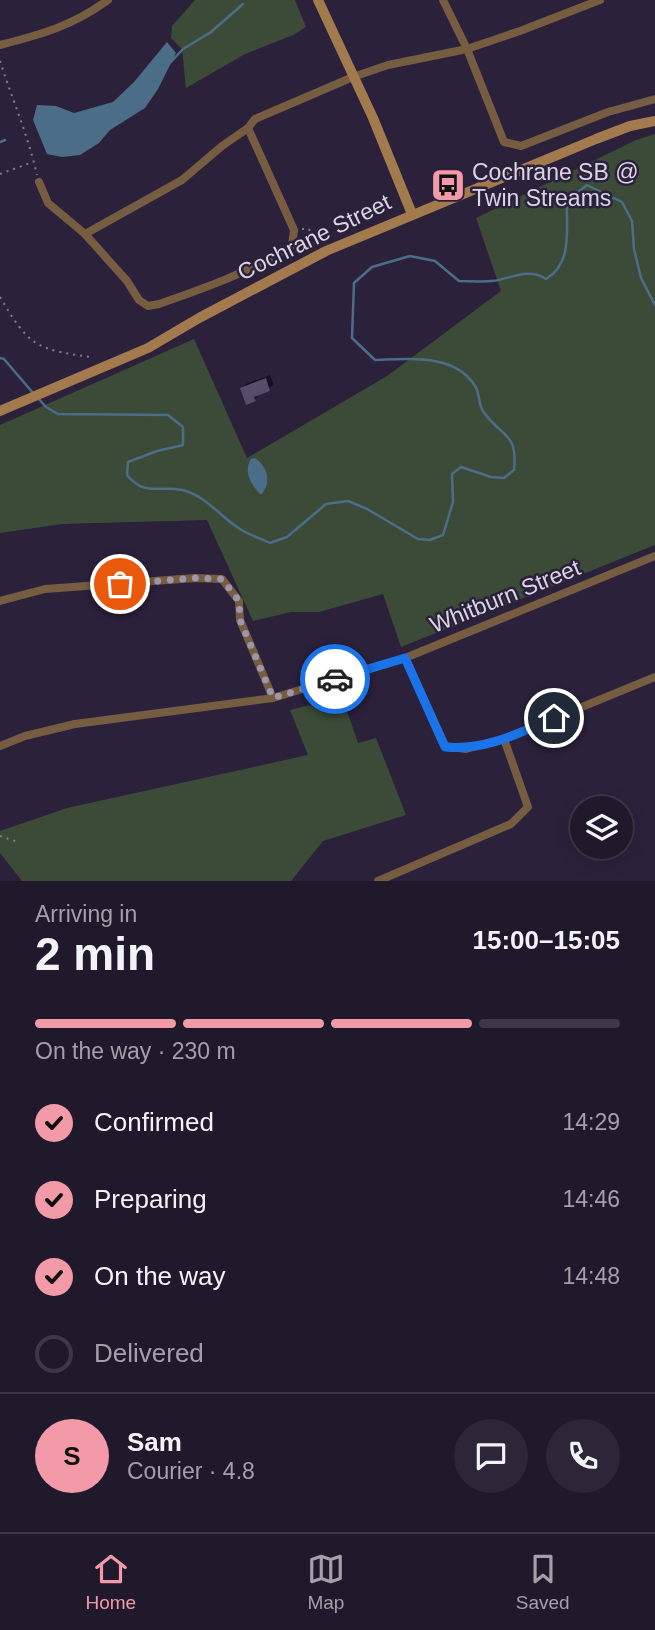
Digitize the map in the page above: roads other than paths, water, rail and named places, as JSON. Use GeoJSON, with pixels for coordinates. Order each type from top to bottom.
{"type":"FeatureCollection","features":[{"type":"Feature","properties":{"kind":"street"},"geometry":{"type":"LineString","coordinates":[[0,45],[39,35],[82,18],[108,0]]}},
{"type":"Feature","properties":{"kind":"street"},"geometry":{"type":"LineString","coordinates":[[318,0],[373,118],[412,214]]}},
{"type":"Feature","properties":{"kind":"street"},"geometry":{"type":"LineString","coordinates":[[443,0],[467,49],[504,142],[521,146],[608,112],[655,99]]}},
{"type":"Feature","properties":{"kind":"street"},"geometry":{"type":"LineString","coordinates":[[85,234],[183,180],[222,146],[248,128],[255,119],[353,77],[388,65],[467,49],[600,0]]}},
{"type":"Feature","properties":{"kind":"street","name":"Cochrane Street"},"geometry":{"type":"LineString","coordinates":[[0,411],[148,348],[199,318],[320,255],[412,214],[596,139],[655,121]]}},
{"type":"Feature","properties":{"kind":"street"},"geometry":{"type":"LineString","coordinates":[[39,183],[48,203],[85,234],[127,281],[139,300],[148,306],[197,290],[266,262],[292,245],[294,230],[248,128]]}},
{"type":"Feature","properties":{"kind":"street","name":"Whitburn Street"},"geometry":{"type":"LineString","coordinates":[[0,746],[25,736],[75,724],[273,698],[405,658],[655,556]]}},
{"type":"Feature","properties":{"kind":"street"},"geometry":{"type":"LineString","coordinates":[[0,601],[45,589],[195,578],[222,579],[239,601],[240,620],[273,698]]}},
{"type":"Feature","properties":{"kind":"street"},"geometry":{"type":"LineString","coordinates":[[405,658],[445,747],[466,749],[504,739],[655,677]]}},
{"type":"Feature","properties":{"kind":"street"},"geometry":{"type":"LineString","coordinates":[[378,881],[511,824],[528,807],[504,739]]}},
{"type":"Feature","properties":{"kind":"water"},"geometry":{"type":"Polygon","coordinates":[[[167,42],[176,53],[145,108],[110,130],[99,143],[80,155],[62,157],[47,154],[33,120],[37,105],[56,106],[74,113],[113,102],[134,82],[167,42]]]}},
{"type":"Feature","properties":{"kind":"water"},"geometry":{"type":"Polygon","coordinates":[[[255,458],[267,475],[267,485],[261,495],[251,483],[248,473],[251,459],[255,458]]]}},
{"type":"Feature","properties":{"kind":"waterway"},"geometry":{"type":"LineString","coordinates":[[170,63],[183,49],[211,32],[243,4]]}},
{"type":"Feature","properties":{"kind":"waterway"},"geometry":{"type":"LineString","coordinates":[[0,142],[5,140]]}},
{"type":"Feature","properties":{"kind":"waterway"},"geometry":{"type":"LineString","coordinates":[[38,398],[58,414],[168,415],[183,427],[183,445],[128,462],[127,475],[146,488],[191,493],[240,529],[270,543],[287,537],[326,504],[348,501],[418,539],[430,540],[443,535],[453,502],[452,474],[461,467],[491,477],[504,478],[514,470],[515,457],[511,441],[483,411],[475,386],[456,368],[430,360],[375,360],[352,338],[354,283],[372,267],[410,256],[435,261],[459,281],[492,281],[526,274],[546,279],[555,272],[564,255],[567,201],[587,185],[622,202],[632,221],[634,249],[641,278],[655,305]]}},
{"type":"Feature","properties":{"kind":"waterway"},"geometry":{"type":"LineString","coordinates":[[0,358],[4,359],[33,393]]}},
{"type":"Feature","properties":{"kind":"place","name":"Cochrane SB @ Twin Streams"},"geometry":{"type":"Point","coordinates":[448,185]}}]}
